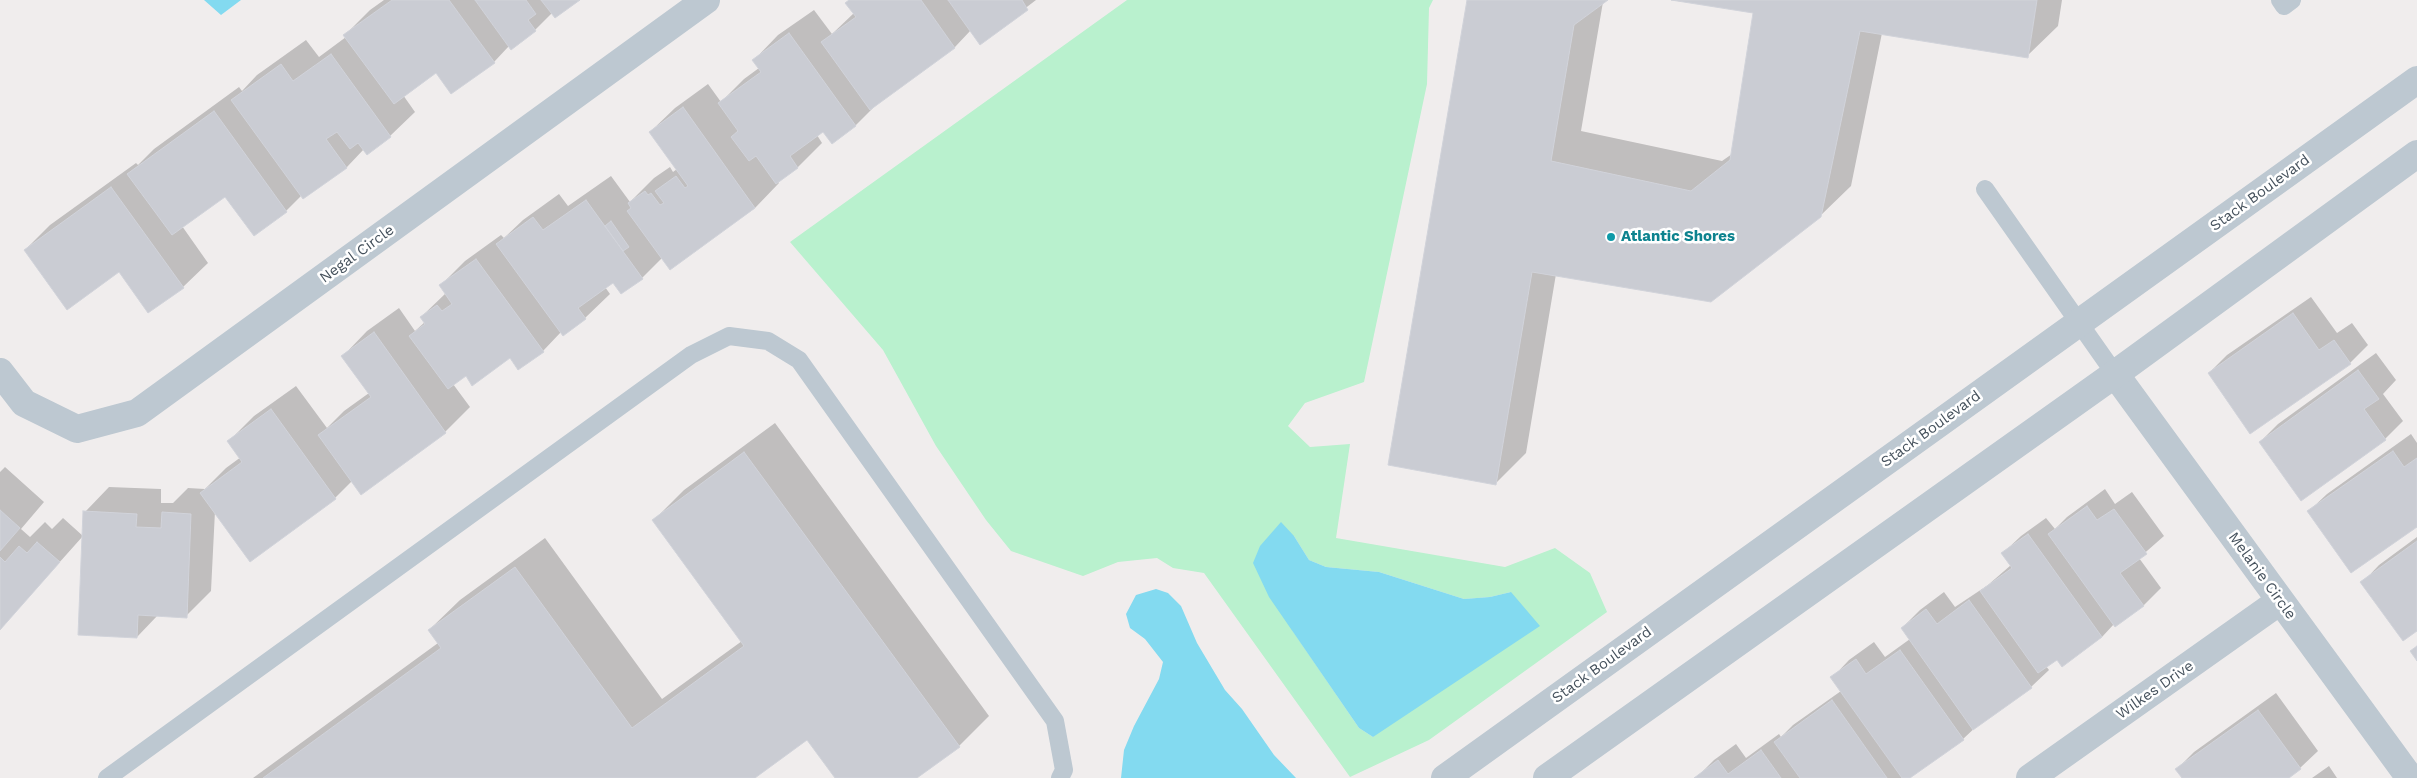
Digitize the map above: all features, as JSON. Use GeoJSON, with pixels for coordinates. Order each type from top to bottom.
{"type":"FeatureCollection","features":[{"type":"Feature","properties":{"kind":"street","name":"Negal Circle"},"geometry":{"type":"LineString","coordinates":[[0,372],[24,403],[77,429],[137,413],[706,0]]}},
{"type":"Feature","properties":{"kind":"street","name":"Stack Boulevard"},"geometry":{"type":"LineString","coordinates":[[1445,778],[2417,80]]}},
{"type":"Feature","properties":{"kind":"street"},"geometry":{"type":"LineString","coordinates":[[1547,778],[2115,374],[2417,154]]}},
{"type":"Feature","properties":{"kind":"street","name":"Melanie Circle"},"geometry":{"type":"LineString","coordinates":[[2115,374],[2410,778]]}},
{"type":"Feature","properties":{"kind":"street","name":"Wilkes Drive"},"geometry":{"type":"LineString","coordinates":[[2030,778],[2280,601]]}},
{"type":"Feature","properties":{"kind":"lane"},"geometry":{"type":"LineString","coordinates":[[2280,0],[2284,6],[2292,0]]}},
{"type":"Feature","properties":{"kind":"lane"},"geometry":{"type":"LineString","coordinates":[[1984,189],[2115,374]]}},
{"type":"Feature","properties":{"kind":"lane"},"geometry":{"type":"LineString","coordinates":[[108,778],[691,355],[729,336],[768,341],[799,360],[1056,720],[1064,770],[1060,778]]}},
{"type":"Feature","properties":{"kind":"green space"},"geometry":{"type":"Polygon","coordinates":[[[1127,0],[1433,0],[1429,8],[1427,84],[1364,382],[1305,403],[1288,426],[1310,447],[1350,444],[1336,538],[1505,567],[1555,548],[1590,573],[1607,612],[1429,740],[1350,777],[1204,573],[1173,568],[1157,558],[1118,562],[1083,576],[1011,551],[986,520],[936,446],[883,350],[790,242],[1127,0]],[[1294,536],[1292,630],[1359,728],[1373,737],[1511,592],[1490,597],[1464,599],[1379,572],[1326,567],[1309,560],[1294,536]]]}},
{"type":"Feature","properties":{"kind":"water"},"geometry":{"type":"Polygon","coordinates":[[[204,0],[241,0],[221,15],[204,0]]]}},
{"type":"Feature","properties":{"kind":"water"},"geometry":{"type":"Polygon","coordinates":[[[1281,522],[1294,536],[1309,560],[1326,567],[1379,572],[1464,599],[1490,597],[1511,592],[1540,626],[1373,737],[1359,728],[1269,597],[1253,563],[1260,546],[1281,522]]]}},
{"type":"Feature","properties":{"kind":"water"},"geometry":{"type":"Polygon","coordinates":[[[1156,589],[1168,593],[1181,606],[1197,643],[1225,690],[1242,709],[1274,755],[1296,778],[1121,778],[1124,750],[1134,726],[1159,679],[1163,662],[1145,639],[1130,628],[1126,614],[1136,595],[1156,589]]]}},
{"type":"Feature","properties":{"kind":"building"},"geometry":{"type":"Polygon","coordinates":[[[392,0],[449,0],[495,63],[451,94],[436,73],[394,104],[343,35],[392,0]]]}},
{"type":"Feature","properties":{"kind":"building"},"geometry":{"type":"Polygon","coordinates":[[[475,0],[526,0],[536,14],[528,20],[536,31],[511,50],[475,0]]]}},
{"type":"Feature","properties":{"kind":"building"},"geometry":{"type":"Polygon","coordinates":[[[541,0],[580,0],[555,18],[541,0]]]}},
{"type":"Feature","properties":{"kind":"building"},"geometry":{"type":"Polygon","coordinates":[[[849,0],[921,0],[955,48],[870,110],[821,42],[856,17],[845,3],[849,0]]]}},
{"type":"Feature","properties":{"kind":"building"},"geometry":{"type":"Polygon","coordinates":[[[948,0],[1022,0],[1028,10],[980,45],[948,0]]]}},
{"type":"Feature","properties":{"kind":"building","name":"Atlantic Shores"},"geometry":{"type":"Polygon","coordinates":[[[1467,0],[1608,0],[1574,25],[1551,161],[1691,191],[1730,160],[1753,13],[1671,0],[2037,0],[2028,58],[1860,31],[1821,217],[1711,302],[1532,272],[1496,485],[1388,465],[1467,0]]]}},
{"type":"Feature","properties":{"kind":"building"},"geometry":{"type":"Polygon","coordinates":[[[789,33],[856,126],[832,144],[823,132],[790,156],[798,168],[776,184],[756,156],[749,161],[731,137],[738,131],[718,103],[761,72],[752,60],[789,33]]]}},
{"type":"Feature","properties":{"kind":"building"},"geometry":{"type":"Polygon","coordinates":[[[331,54],[391,137],[367,155],[358,143],[350,149],[337,132],[326,139],[347,168],[303,199],[231,100],[281,64],[293,81],[331,54]]]}},
{"type":"Feature","properties":{"kind":"building"},"geometry":{"type":"Polygon","coordinates":[[[683,107],[755,208],[670,270],[627,211],[631,208],[628,203],[645,191],[648,195],[651,193],[660,205],[664,203],[655,191],[676,176],[685,188],[688,186],[649,132],[683,107]]]}},
{"type":"Feature","properties":{"kind":"building"},"geometry":{"type":"Polygon","coordinates":[[[214,111],[287,212],[254,236],[225,197],[172,235],[127,174],[214,111]]]}},
{"type":"Feature","properties":{"kind":"building"},"geometry":{"type":"Polygon","coordinates":[[[111,187],[184,288],[148,313],[119,272],[67,310],[24,250],[111,187]]]}},
{"type":"Feature","properties":{"kind":"building"},"geometry":{"type":"Polygon","coordinates":[[[586,200],[643,279],[621,294],[613,283],[578,308],[586,319],[563,336],[496,244],[533,217],[543,230],[586,200]]]}},
{"type":"Feature","properties":{"kind":"building"},"geometry":{"type":"Polygon","coordinates":[[[611,221],[629,247],[623,251],[605,226],[611,221]]]}},
{"type":"Feature","properties":{"kind":"building"},"geometry":{"type":"Polygon","coordinates":[[[476,259],[544,352],[518,370],[510,358],[472,386],[466,376],[448,389],[409,336],[425,324],[420,317],[437,305],[442,311],[452,304],[439,285],[476,259]]]}},
{"type":"Feature","properties":{"kind":"building"},"geometry":{"type":"Polygon","coordinates":[[[2293,313],[2319,350],[2334,340],[2351,364],[2250,434],[2208,373],[2293,313]]]}},
{"type":"Feature","properties":{"kind":"building"},"geometry":{"type":"Polygon","coordinates":[[[374,332],[446,433],[361,495],[318,435],[371,397],[341,356],[374,332]]]}},
{"type":"Feature","properties":{"kind":"building"},"geometry":{"type":"Polygon","coordinates":[[[2358,370],[2379,399],[2364,409],[2386,440],[2301,501],[2259,442],[2358,370]]]}},
{"type":"Feature","properties":{"kind":"building"},"geometry":{"type":"Polygon","coordinates":[[[271,409],[336,499],[250,562],[200,493],[242,462],[227,441],[271,409]]]}},
{"type":"Feature","properties":{"kind":"building"},"geometry":{"type":"Polygon","coordinates":[[[2393,451],[2404,467],[2417,458],[2417,527],[2351,573],[2307,511],[2393,451]]]}},
{"type":"Feature","properties":{"kind":"building"},"geometry":{"type":"Polygon","coordinates":[[[744,452],[960,747],[917,778],[835,778],[807,740],[755,778],[263,778],[441,648],[428,630],[515,567],[632,728],[744,646],[652,520],[744,452]]]}},
{"type":"Feature","properties":{"kind":"building"},"geometry":{"type":"Polygon","coordinates":[[[2087,506],[2097,520],[2114,509],[2147,554],[2120,573],[2144,606],[2115,627],[2048,534],[2087,506]]]}},
{"type":"Feature","properties":{"kind":"building"},"geometry":{"type":"Polygon","coordinates":[[[0,510],[20,528],[0,551],[0,510]]]}},
{"type":"Feature","properties":{"kind":"building"},"geometry":{"type":"Polygon","coordinates":[[[83,511],[137,514],[136,527],[161,528],[162,512],[191,514],[187,618],[138,615],[137,638],[78,635],[83,511]]]}},
{"type":"Feature","properties":{"kind":"building"},"geometry":{"type":"Polygon","coordinates":[[[2028,534],[2102,637],[2062,667],[2057,660],[2038,673],[1980,591],[2012,568],[2001,553],[2028,534]]]}},
{"type":"Feature","properties":{"kind":"building"},"geometry":{"type":"Polygon","coordinates":[[[2417,541],[2417,631],[2403,641],[2360,582],[2417,541]]]}},
{"type":"Feature","properties":{"kind":"building"},"geometry":{"type":"Polygon","coordinates":[[[37,542],[60,562],[0,630],[0,557],[5,562],[19,546],[27,553],[37,542]]]}},
{"type":"Feature","properties":{"kind":"building"},"geometry":{"type":"Polygon","coordinates":[[[1969,600],[2032,688],[1973,730],[1901,628],[1926,609],[1937,624],[1969,600]]]}},
{"type":"Feature","properties":{"kind":"building"},"geometry":{"type":"Polygon","coordinates":[[[2417,646],[2417,661],[2410,651],[2417,646]]]}},
{"type":"Feature","properties":{"kind":"building"},"geometry":{"type":"Polygon","coordinates":[[[1900,650],[1964,740],[1910,778],[1902,778],[1830,677],[1856,659],[1866,674],[1900,650]]]}},
{"type":"Feature","properties":{"kind":"building"},"geometry":{"type":"Polygon","coordinates":[[[1832,700],[1887,778],[1800,778],[1774,742],[1832,700]]]}},
{"type":"Feature","properties":{"kind":"building"},"geometry":{"type":"Polygon","coordinates":[[[2258,710],[2301,769],[2289,778],[2182,778],[2175,769],[2258,710]]]}},
{"type":"Feature","properties":{"kind":"building"},"geometry":{"type":"Polygon","coordinates":[[[1761,750],[1781,778],[1694,778],[1718,760],[1728,774],[1761,750]]]}},
{"type":"Feature","properties":{"kind":"place","name":"Atlantic Shores"},"geometry":{"type":"Point","coordinates":[1611,237]}}]}
